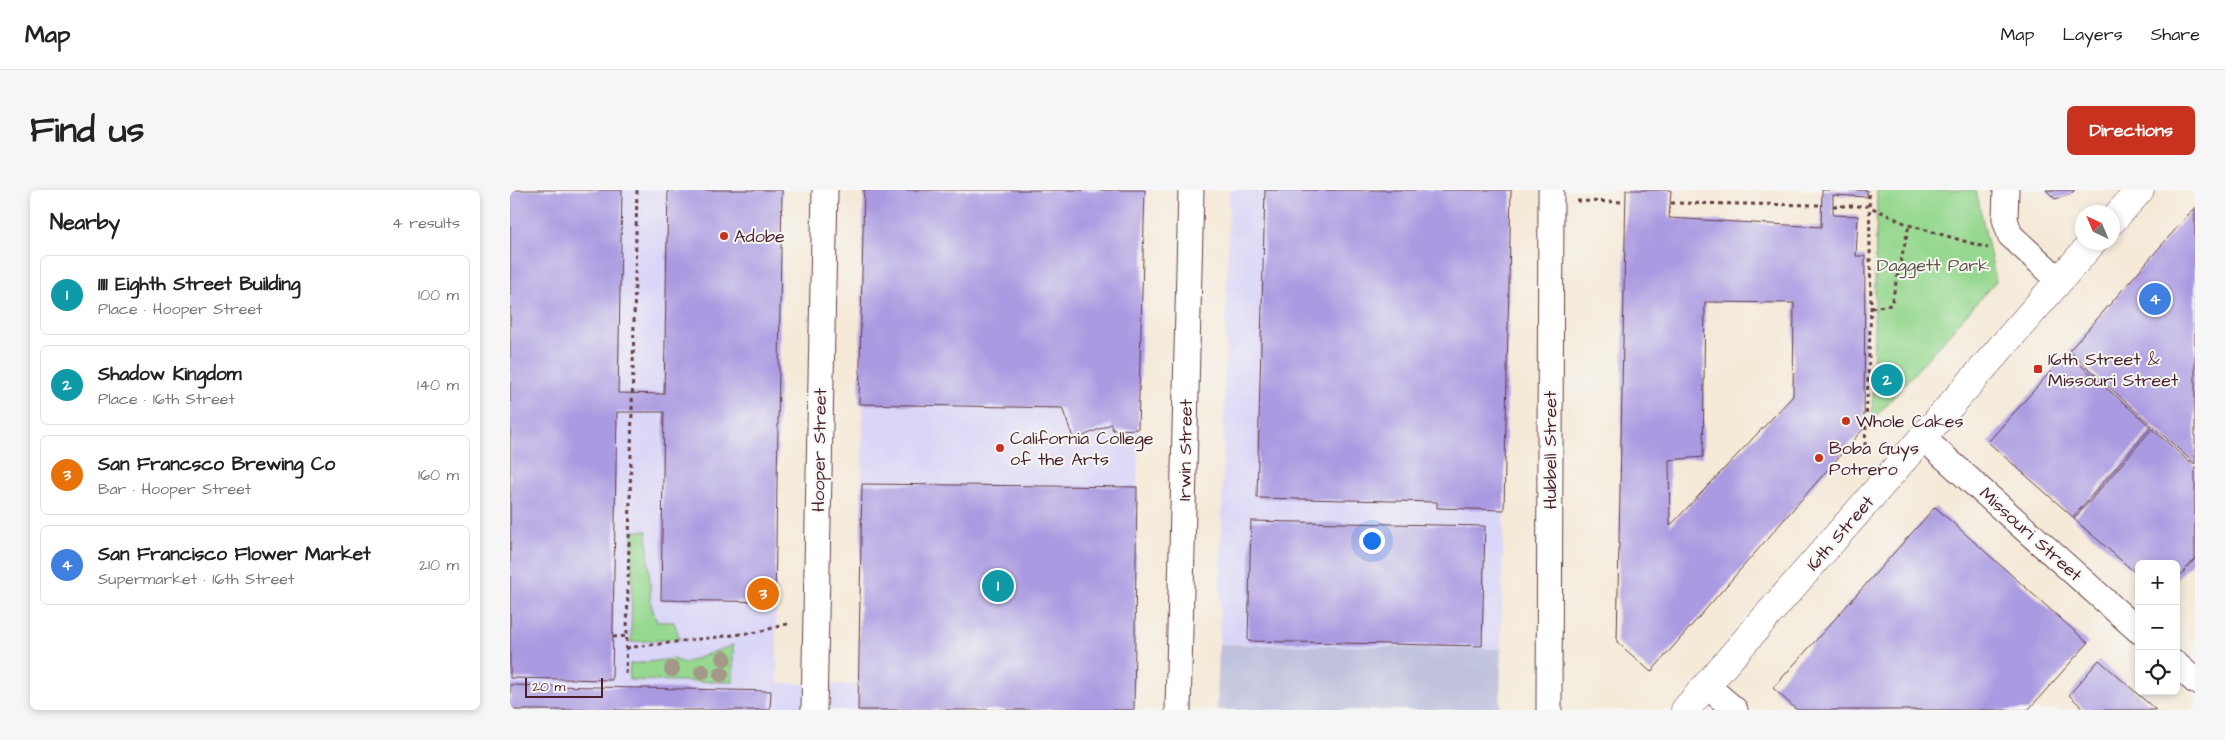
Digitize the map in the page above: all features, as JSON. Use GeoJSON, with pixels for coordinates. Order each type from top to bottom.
{"type":"FeatureCollection","features":[{"type":"Feature","properties":{"kind":"main road"},"geometry":{"type":"LineString","coordinates":[[2120,212],[2140,190]]}},
{"type":"Feature","properties":{"kind":"main road","name":"16th Street"},"geometry":{"type":"LineString","coordinates":[[1685,710],[2086,250]]}},
{"type":"Feature","properties":{"kind":"street","name":"Hooper Street"},"geometry":{"type":"LineString","coordinates":[[814,710],[825,190]]}},
{"type":"Feature","properties":{"kind":"street","name":"Irwin Street"},"geometry":{"type":"LineString","coordinates":[[1178,710],[1191,190]]}},
{"type":"Feature","properties":{"kind":"street"},"geometry":{"type":"LineString","coordinates":[[2006,190],[2006,227],[2010,235],[2059,280]]}},
{"type":"Feature","properties":{"kind":"street","name":"Hubbell Street"},"geometry":{"type":"LineString","coordinates":[[1549,710],[1551,195]]}},
{"type":"Feature","properties":{"kind":"street","name":"Missouri Street"},"geometry":{"type":"LineString","coordinates":[[1923,438],[2135,627]]}},
{"type":"Feature","properties":{"kind":"street"},"geometry":{"type":"LineString","coordinates":[[2180,668],[2195,681]]}},
{"type":"Feature","properties":{"kind":"street"},"geometry":{"type":"LineString","coordinates":[[1706,685],[1735,710]]}},
{"type":"Feature","properties":{"kind":"path"},"geometry":{"type":"LineString","coordinates":[[626,674],[637,190]]}},
{"type":"Feature","properties":{"kind":"path"},"geometry":{"type":"LineString","coordinates":[[1866,446],[1871,308],[1869,190]]}},
{"type":"Feature","properties":{"kind":"path"},"geometry":{"type":"LineString","coordinates":[[1551,195],[1625,202]]}},
{"type":"Feature","properties":{"kind":"path"},"geometry":{"type":"LineString","coordinates":[[1671,203],[1820,205]]}},
{"type":"Feature","properties":{"kind":"path"},"geometry":{"type":"LineString","coordinates":[[1833,206],[1868,206],[1908,225],[1985,247],[2029,254]]}},
{"type":"Feature","properties":{"kind":"path"},"geometry":{"type":"LineString","coordinates":[[1871,308],[1891,305],[1908,225]]}},
{"type":"Feature","properties":{"kind":"path"},"geometry":{"type":"LineString","coordinates":[[626,648],[758,632],[816,616]]}},
{"type":"Feature","properties":{"kind":"path"},"geometry":{"type":"LineString","coordinates":[[613,637],[626,636]]}},
{"type":"Feature","properties":{"kind":"shaded area"},"geometry":{"type":"Polygon","coordinates":[[[510,190],[782,190],[775,602],[778,683],[858,685],[867,190],[1147,190],[1137,487],[1134,710],[510,710],[510,190]]]}},
{"type":"Feature","properties":{"kind":"shaded area"},"geometry":{"type":"Polygon","coordinates":[[[1229,190],[1511,190],[1501,649],[1219,644],[1229,190]]]}},
{"type":"Feature","properties":{"kind":"shaded area"},"geometry":{"type":"Polygon","coordinates":[[[1219,644],[1501,649],[1500,710],[1217,710],[1219,644]]]}},
{"type":"Feature","properties":{"kind":"green space","name":"Daggett Park"},"geometry":{"type":"Polygon","coordinates":[[[1877,190],[1976,190],[1996,281],[1872,421],[1877,190]]]}},
{"type":"Feature","properties":{"kind":"green space"},"geometry":{"type":"Polygon","coordinates":[[[633,531],[647,531],[651,605],[657,622],[674,622],[680,639],[631,642],[633,531]]]}},
{"type":"Feature","properties":{"kind":"green space"},"geometry":{"type":"Polygon","coordinates":[[[733,645],[733,682],[629,680],[630,664],[673,659],[684,663],[733,645]]]}},
{"type":"Feature","properties":{"kind":"building"},"geometry":{"type":"Polygon","coordinates":[[[510,190],[622,190],[618,393],[664,394],[668,190],[782,190],[775,602],[661,600],[664,412],[617,412],[612,680],[510,678],[510,190]]]}},
{"type":"Feature","properties":{"kind":"building"},"geometry":{"type":"Polygon","coordinates":[[[864,190],[1145,190],[1138,429],[1113,430],[1111,424],[1074,440],[1062,408],[859,404],[864,190]]]}},
{"type":"Feature","properties":{"kind":"building"},"geometry":{"type":"Polygon","coordinates":[[[1265,190],[1511,190],[1504,510],[1437,508],[1437,502],[1257,498],[1265,190]]]}},
{"type":"Feature","properties":{"kind":"building"},"geometry":{"type":"Polygon","coordinates":[[[1626,190],[1671,190],[1669,218],[1821,227],[1822,190],[1867,190],[1867,197],[1833,195],[1833,215],[1858,216],[1856,256],[1865,256],[1864,428],[1651,672],[1617,642],[1626,190]],[[1705,302],[1703,457],[1669,460],[1670,526],[1793,396],[1794,303],[1705,302]]]}},
{"type":"Feature","properties":{"kind":"building"},"geometry":{"type":"Polygon","coordinates":[[[2046,190],[2075,190],[2069,195],[2055,199],[2046,190]]]}},
{"type":"Feature","properties":{"kind":"building"},"geometry":{"type":"Polygon","coordinates":[[[2195,207],[2195,464],[2069,351],[2195,207]]]}},
{"type":"Feature","properties":{"kind":"building"},"geometry":{"type":"Polygon","coordinates":[[[2067,353],[2151,427],[2073,517],[1988,442],[2067,353]]]}},
{"type":"Feature","properties":{"kind":"building"},"geometry":{"type":"Polygon","coordinates":[[[2152,429],[2195,467],[2195,559],[2180,576],[2180,560],[2135,560],[2135,572],[2074,519],[2152,429]]]}},
{"type":"Feature","properties":{"kind":"building"},"geometry":{"type":"Polygon","coordinates":[[[862,484],[1137,487],[1134,710],[858,710],[862,484]]]}},
{"type":"Feature","properties":{"kind":"building"},"geometry":{"type":"Polygon","coordinates":[[[1935,507],[2088,643],[2028,710],[1797,710],[1773,688],[1935,507]]]}},
{"type":"Feature","properties":{"kind":"building"},"geometry":{"type":"Polygon","coordinates":[[[1251,521],[1485,526],[1482,646],[1248,641],[1251,521]]]}},
{"type":"Feature","properties":{"kind":"building"},"geometry":{"type":"Polygon","coordinates":[[[2099,660],[2135,692],[2135,695],[2139,695],[2156,710],[2085,710],[2069,695],[2099,660]]]}},
{"type":"Feature","properties":{"kind":"building"},"geometry":{"type":"Polygon","coordinates":[[[510,685],[771,691],[770,710],[510,710],[510,685]]]}},
{"type":"Feature","properties":{"kind":"place","name":"Adobe"},"geometry":{"type":"Point","coordinates":[724,236]}},
{"type":"Feature","properties":{"kind":"place","name":"San Francisco Flower Market"},"geometry":{"type":"Point","coordinates":[2155,299]}},
{"type":"Feature","properties":{"kind":"place","name":"16th Street & Missouri Street"},"geometry":{"type":"Point","coordinates":[2038,369]}},
{"type":"Feature","properties":{"kind":"place","name":"Shadow Kingdom"},"geometry":{"type":"Point","coordinates":[1887,380]}},
{"type":"Feature","properties":{"kind":"place","name":"Whole Cakes"},"geometry":{"type":"Point","coordinates":[1846,421]}},
{"type":"Feature","properties":{"kind":"place","name":"California College of the Arts"},"geometry":{"type":"Point","coordinates":[1000,448]}},
{"type":"Feature","properties":{"kind":"place","name":"Boba Guys Potrero"},"geometry":{"type":"Point","coordinates":[1819,458]}},
{"type":"Feature","properties":{"kind":"place","name":"1111 Eighth Street Building"},"geometry":{"type":"Point","coordinates":[998,586]}},
{"type":"Feature","properties":{"kind":"place","name":"San Francsco Brewing Co"},"geometry":{"type":"Point","coordinates":[763,594]}}]}
